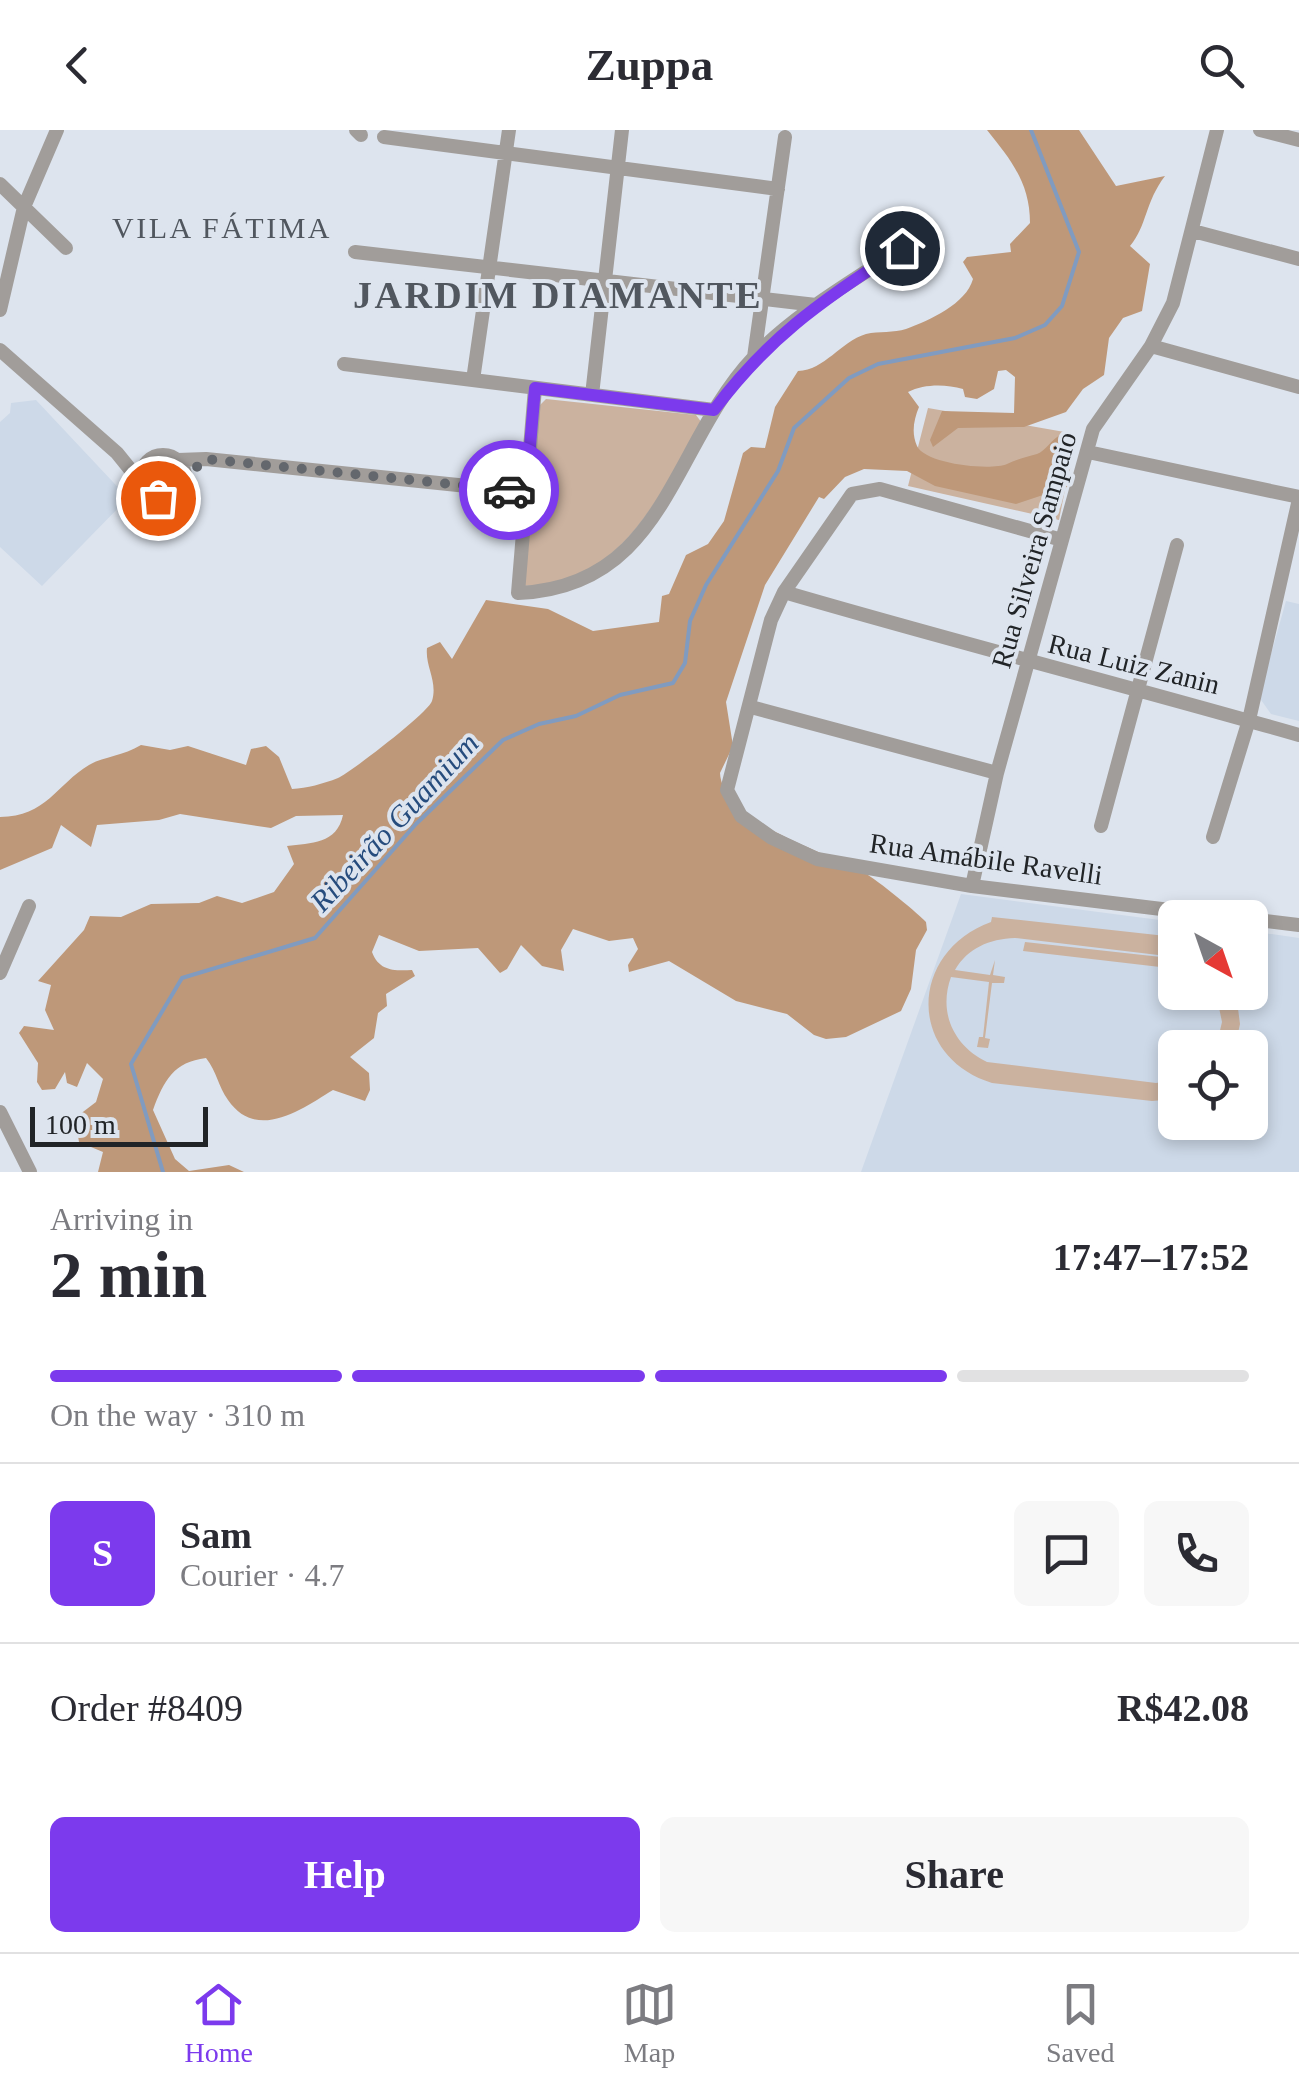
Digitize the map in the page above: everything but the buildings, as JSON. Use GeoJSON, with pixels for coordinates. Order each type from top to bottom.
{"type":"FeatureCollection","features":[{"type":"Feature","properties":{"kind":"street"},"geometry":{"type":"LineString","coordinates":[[0,310],[24,207],[56,130]]}},
{"type":"Feature","properties":{"kind":"street"},"geometry":{"type":"LineString","coordinates":[[473,380],[509,130]]}},
{"type":"Feature","properties":{"kind":"street"},"geometry":{"type":"LineString","coordinates":[[592,395],[622,130]]}},
{"type":"Feature","properties":{"kind":"street","name":"Rua Silveira Sampaio"},"geometry":{"type":"LineString","coordinates":[[972,886],[997,774],[1093,429],[1151,346],[1173,303],[1217,130]]}},
{"type":"Feature","properties":{"kind":"street"},"geometry":{"type":"LineString","coordinates":[[1260,130],[1299,140]]}},
{"type":"Feature","properties":{"kind":"street"},"geometry":{"type":"LineString","coordinates":[[384,137],[778,189]]}},
{"type":"Feature","properties":{"kind":"street"},"geometry":{"type":"LineString","coordinates":[[754,358],[785,137]]}},
{"type":"Feature","properties":{"kind":"street"},"geometry":{"type":"LineString","coordinates":[[0,184],[66,248]]}},
{"type":"Feature","properties":{"kind":"street"},"geometry":{"type":"LineString","coordinates":[[1193,231],[1299,259]]}},
{"type":"Feature","properties":{"kind":"street"},"geometry":{"type":"LineString","coordinates":[[535,388],[518,593],[554,592],[586,578],[644,536],[714,410],[754,358],[816,305],[902,248]]}},
{"type":"Feature","properties":{"kind":"street"},"geometry":{"type":"LineString","coordinates":[[354,252],[816,305]]}},
{"type":"Feature","properties":{"kind":"street"},"geometry":{"type":"LineString","coordinates":[[1151,346],[1299,387]]}},
{"type":"Feature","properties":{"kind":"street"},"geometry":{"type":"LineString","coordinates":[[0,350],[117,453],[150,496],[165,499],[178,493],[185,477],[206,459]]}},
{"type":"Feature","properties":{"kind":"street"},"geometry":{"type":"LineString","coordinates":[[344,364],[714,410]]}},
{"type":"Feature","properties":{"kind":"street"},"geometry":{"type":"LineString","coordinates":[[1088,452],[1299,498],[1249,720],[1213,837]]}},
{"type":"Feature","properties":{"kind":"street"},"geometry":{"type":"LineString","coordinates":[[117,453],[167,454],[178,460],[206,459],[526,492]]}},
{"type":"Feature","properties":{"kind":"street"},"geometry":{"type":"LineString","coordinates":[[142,484],[141,471],[154,456]]}},
{"type":"Feature","properties":{"kind":"street"},"geometry":{"type":"LineString","coordinates":[[178,460],[185,477]]}},
{"type":"Feature","properties":{"kind":"street"},"geometry":{"type":"LineString","coordinates":[[997,774],[751,707],[772,620],[784,592],[852,494],[864,489],[880,489],[1062,540]]}},
{"type":"Feature","properties":{"kind":"street"},"geometry":{"type":"LineString","coordinates":[[1101,826],[1141,689],[1176,545]]}},
{"type":"Feature","properties":{"kind":"street","name":"Rua Luiz Zanin"},"geometry":{"type":"LineString","coordinates":[[784,592],[1028,663],[1141,689],[1299,734]]}},
{"type":"Feature","properties":{"kind":"street","name":"Rua Amábile Ravelli"},"geometry":{"type":"LineString","coordinates":[[751,707],[727,790],[741,816],[772,838],[817,859],[972,886],[1158,909]]}},
{"type":"Feature","properties":{"kind":"street"},"geometry":{"type":"LineString","coordinates":[[0,974],[28,906]]}},
{"type":"Feature","properties":{"kind":"street"},"geometry":{"type":"LineString","coordinates":[[1268,921],[1299,925]]}},
{"type":"Feature","properties":{"kind":"street"},"geometry":{"type":"LineString","coordinates":[[0,1112],[30,1172]]}},
{"type":"Feature","properties":{"kind":"shaded area"},"geometry":{"type":"Polygon","coordinates":[[[987,130],[1079,130],[1116,186],[1165,176],[1130,246],[1150,264],[1142,311],[1123,318],[1109,338],[1104,375],[1083,389],[1066,412],[1024,427],[958,428],[933,447],[930,440],[942,411],[1014,413],[1015,377],[1006,370],[998,371],[994,389],[977,399],[965,397],[963,389],[949,386],[928,386],[908,392],[919,407],[914,431],[922,452],[959,464],[999,466],[1040,452],[1061,435],[1073,452],[1067,487],[1016,504],[935,486],[907,471],[864,469],[845,477],[824,499],[819,497],[765,585],[726,702],[733,746],[720,773],[725,790],[737,806],[776,832],[865,873],[926,922],[927,930],[916,950],[911,989],[901,1011],[846,1037],[826,1039],[814,1035],[787,1014],[736,1001],[669,961],[629,972],[628,965],[638,949],[633,938],[609,941],[573,929],[561,950],[564,971],[542,966],[521,945],[507,969],[500,973],[478,948],[419,951],[379,935],[372,952],[379,963],[393,970],[412,970],[415,976],[386,994],[387,1006],[378,1013],[374,1038],[350,1057],[369,1073],[370,1090],[365,1101],[333,1090],[294,1113],[252,1119],[228,1100],[206,1058],[195,1060],[172,1074],[153,1110],[175,1159],[189,1171],[229,1165],[244,1172],[98,1172],[103,1152],[79,1142],[75,1118],[96,1102],[103,1079],[87,1063],[77,1087],[67,1083],[65,1072],[55,1089],[42,1090],[37,1082],[38,1063],[19,1033],[24,1026],[54,1030],[45,1010],[51,985],[38,981],[84,930],[90,916],[121,917],[151,904],[199,903],[217,896],[242,903],[274,892],[294,864],[287,846],[329,837],[343,815],[296,816],[271,828],[180,814],[159,820],[97,825],[91,847],[61,825],[52,848],[0,870],[0,817],[29,812],[89,765],[141,745],[170,750],[188,746],[246,765],[251,749],[266,746],[279,757],[292,789],[338,778],[428,707],[433,687],[427,648],[440,642],[452,659],[486,600],[548,609],[593,631],[659,622],[662,596],[669,594],[686,555],[708,544],[724,521],[743,453],[751,447],[765,448],[775,407],[798,371],[816,366],[866,334],[901,330],[936,316],[969,288],[973,279],[963,262],[967,257],[1011,252],[1010,244],[1030,223],[1027,196],[1011,162],[987,130]]]}},
{"type":"Feature","properties":{"kind":"shaded area"},"geometry":{"type":"Polygon","coordinates":[[[546,399],[696,415],[702,423],[652,507],[611,554],[586,571],[556,582],[522,586],[539,406],[546,399]]]}},
{"type":"Feature","properties":{"kind":"shaded area"},"geometry":{"type":"Polygon","coordinates":[[[36,400],[128,498],[42,586],[0,547],[0,422],[10,413],[11,403],[36,400]]]}},
{"type":"Feature","properties":{"kind":"shaded area"},"geometry":{"type":"Polygon","coordinates":[[[928,408],[1076,434],[1059,520],[908,486],[928,408]]]}},
{"type":"Feature","properties":{"kind":"shaded area"},"geometry":{"type":"Polygon","coordinates":[[[1286,601],[1299,604],[1299,721],[1271,714],[1259,697],[1286,601]]]}},
{"type":"Feature","properties":{"kind":"shaded area"},"geometry":{"type":"Polygon","coordinates":[[[961,894],[1158,920],[1158,1010],[1268,1010],[1268,934],[1299,938],[1299,1172],[861,1172],[961,894]]]}},
{"type":"Feature","properties":{"kind":"shaded area"},"geometry":{"type":"Polygon","coordinates":[[[992,917],[1158,935],[1158,955],[1015,938],[980,946],[955,970],[990,975],[995,960],[993,975],[1005,977],[1004,983],[992,983],[985,1038],[990,1039],[988,1048],[977,1047],[979,1037],[983,1037],[989,982],[951,977],[946,1003],[958,1038],[987,1062],[1158,1083],[1158,1100],[992,1083],[964,1070],[944,1051],[932,1028],[929,1004],[933,979],[944,956],[964,936],[991,922],[992,917]]]}},
{"type":"Feature","properties":{"kind":"shaded area"},"geometry":{"type":"Polygon","coordinates":[[[1025,942],[1158,957],[1158,967],[1023,951],[1025,942]]]}},
{"type":"Feature","properties":{"kind":"shaded area"},"geometry":{"type":"Polygon","coordinates":[[[1220,1010],[1238,1010],[1239,1030],[1220,1030],[1220,1010]]]}},
{"type":"Feature","properties":{"kind":"waterway","name":"Ribeirão Guamium"},"geometry":{"type":"LineString","coordinates":[[163,1172],[131,1064],[182,978],[315,938],[416,824],[503,740],[539,724],[576,716],[620,695],[673,683],[685,663],[690,621],[706,585],[778,471],[794,428],[849,378],[878,364],[1015,338],[1045,325],[1062,306],[1079,252],[1031,130]]}},
{"type":"Feature","properties":{"kind":"way so far"},"geometry":{"type":"LineString","coordinates":[[158,498],[178,493],[185,477],[206,459],[509,490]]}},
{"type":"Feature","properties":{"kind":"district","name":"VILA FÁTIMA"},"geometry":{"type":"Point","coordinates":[222,227]}},
{"type":"Feature","properties":{"kind":"district","name":"JARDIM DIAMANTE"},"geometry":{"type":"Point","coordinates":[558,295]}},
{"type":"Feature","properties":{"kind":"route"},"geometry":{"type":"LineString","coordinates":[[509,490],[526,492],[535,388],[714,410],[754,358],[816,305],[902,248]]}}]}
